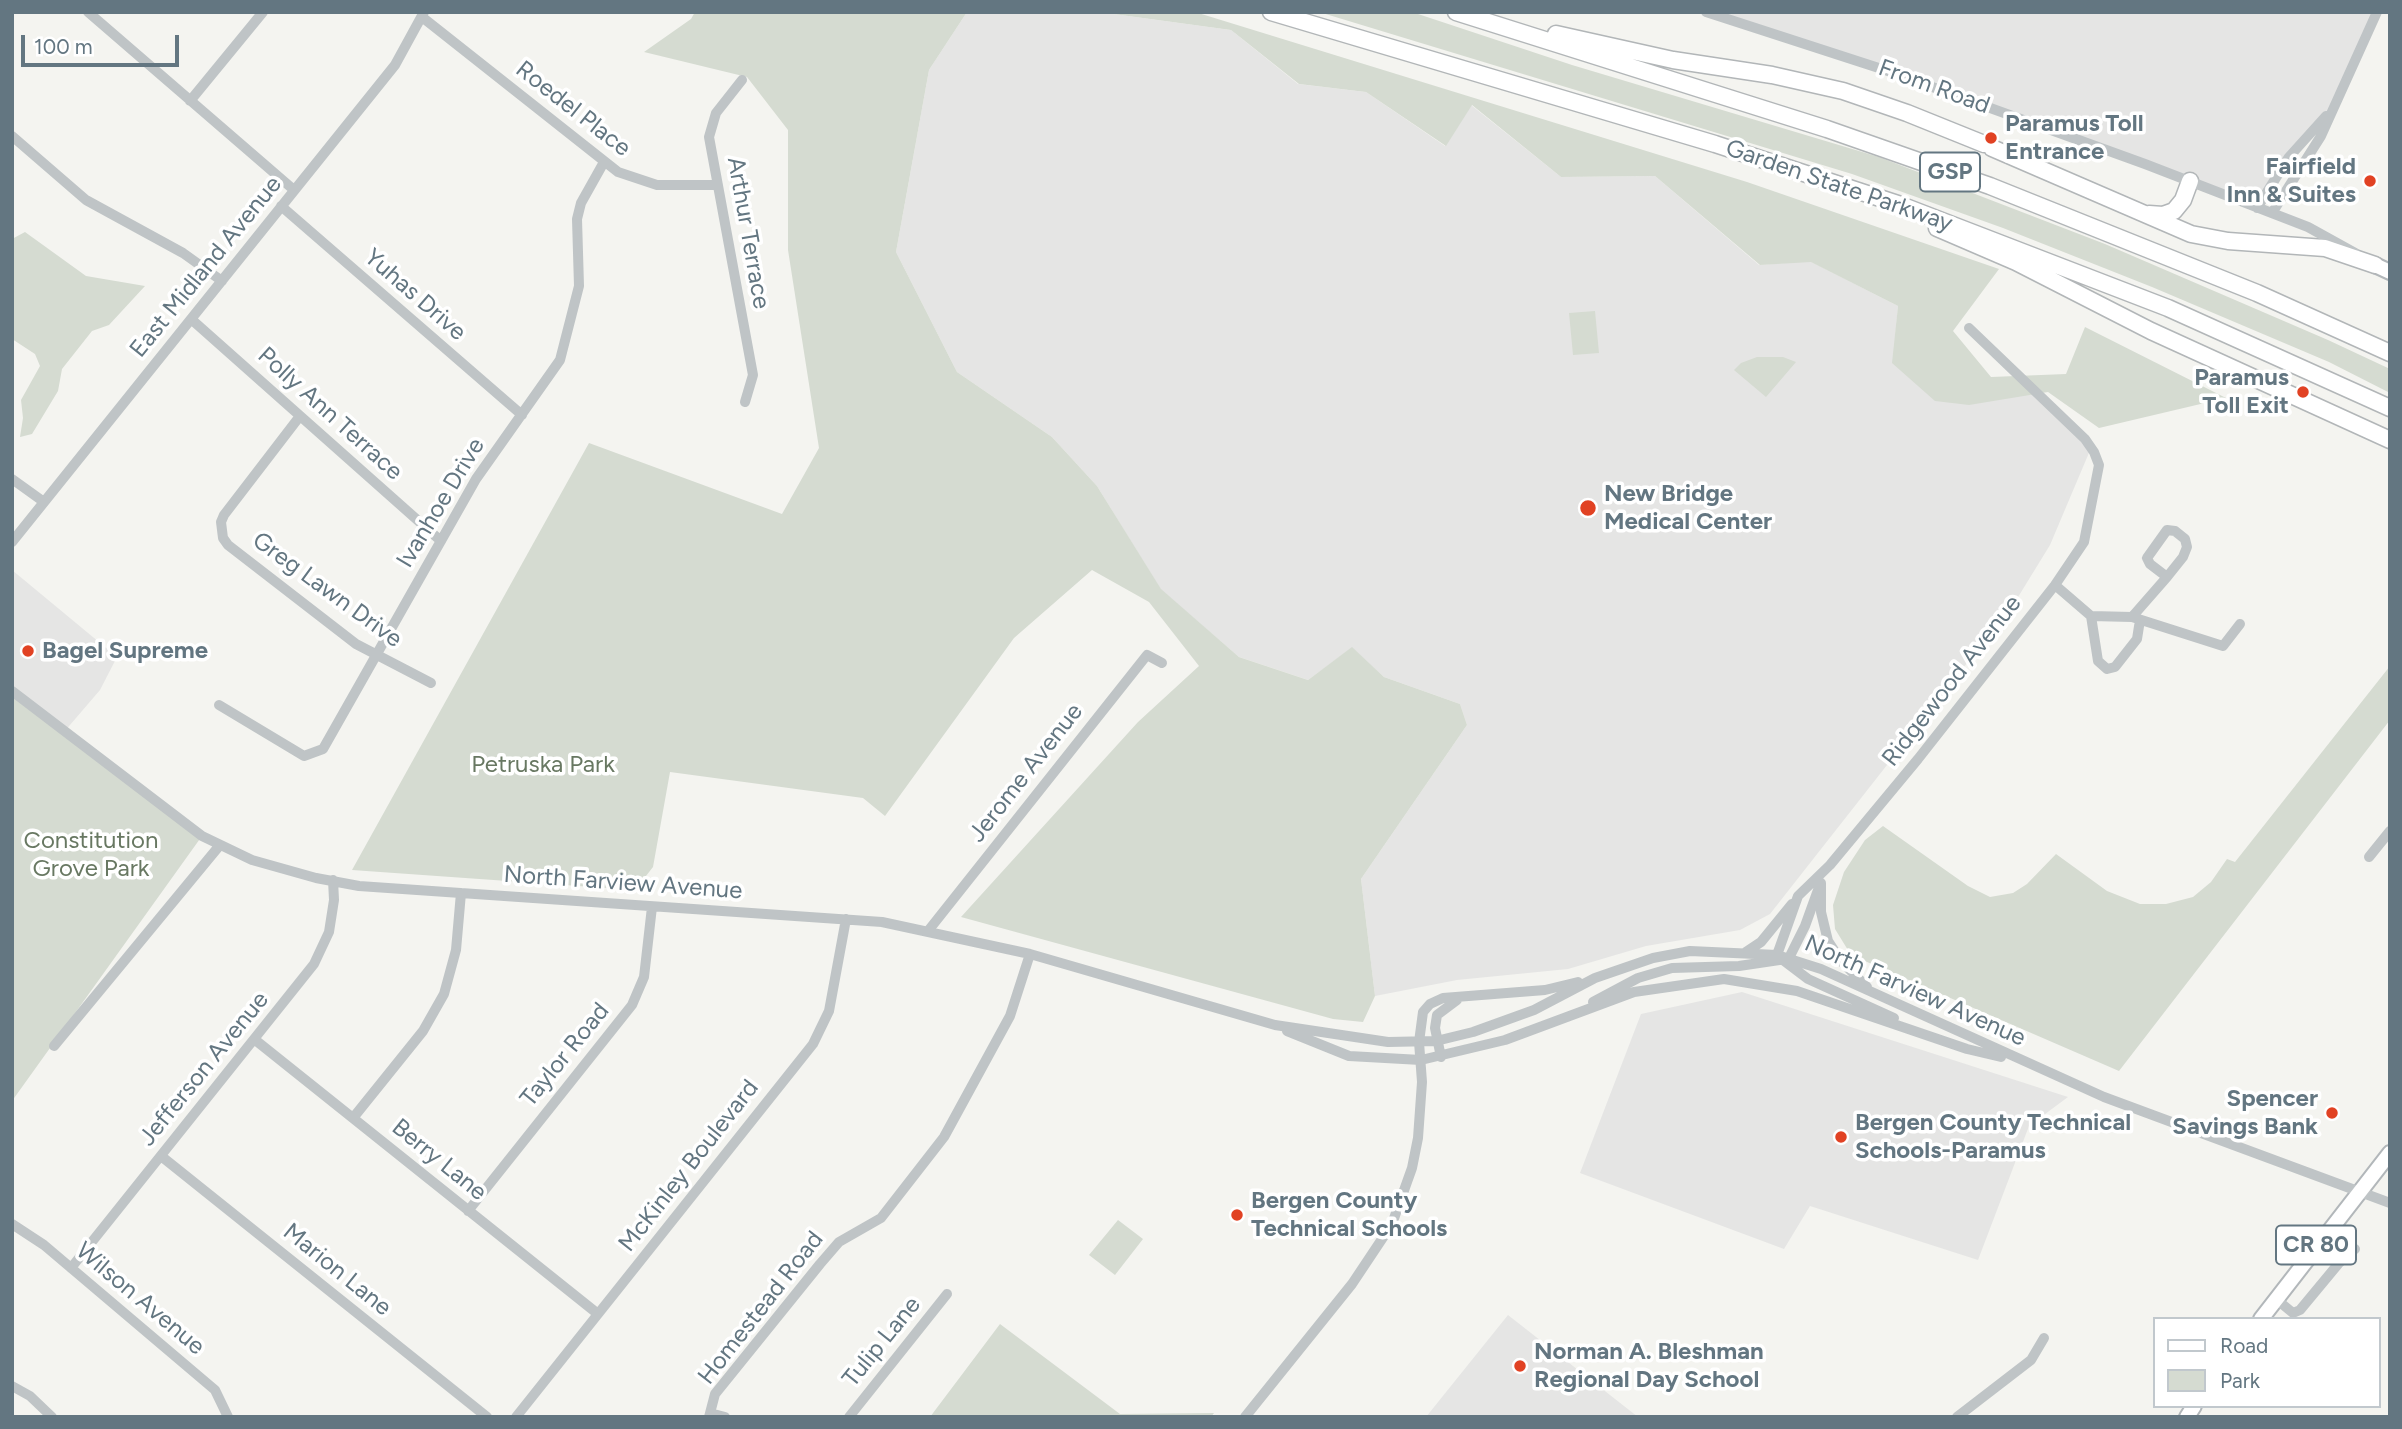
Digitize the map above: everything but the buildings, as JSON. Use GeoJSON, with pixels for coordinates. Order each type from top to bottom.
{"type":"FeatureCollection","features":[{"type":"Feature","properties":{"kind":"highway","name":"Garden State Parkway"},"geometry":{"type":"LineString","coordinates":[[1271,12],[1662,127],[1952,223],[2135,295],[2272,353],[2390,408]]}},
{"type":"Feature","properties":{"kind":"highway","name":"Garden State Parkway"},"geometry":{"type":"LineString","coordinates":[[1456,12],[1805,121],[1990,186],[2257,293],[2390,353]]}},
{"type":"Feature","properties":{"kind":"highway"},"geometry":{"type":"LineString","coordinates":[[1498,25],[1584,39],[1673,60],[1772,75],[1843,91],[1907,113],[2204,237],[2325,248],[2383,269]]}},
{"type":"Feature","properties":{"kind":"highway"},"geometry":{"type":"LineString","coordinates":[[2146,214],[2163,215],[2174,211],[2183,200],[2190,181]]}},
{"type":"Feature","properties":{"kind":"highway"},"geometry":{"type":"LineString","coordinates":[[1845,186],[2026,266],[2151,331],[2390,440]]}},
{"type":"Feature","properties":{"kind":"main road","name":"CR 80"},"geometry":{"type":"LineString","coordinates":[[2262,1317],[2357,1192],[2390,1153]]}},
{"type":"Feature","properties":{"kind":"street"},"geometry":{"type":"LineString","coordinates":[[88,12],[294,190]]}},
{"type":"Feature","properties":{"kind":"street"},"geometry":{"type":"LineString","coordinates":[[190,101],[263,12]]}},
{"type":"Feature","properties":{"kind":"street","name":"From Road"},"geometry":{"type":"LineString","coordinates":[[1706,12],[1900,75],[2190,181],[2331,238],[2383,269]]}},
{"type":"Feature","properties":{"kind":"street"},"geometry":{"type":"LineString","coordinates":[[2272,213],[2321,136],[2377,12]]}},
{"type":"Feature","properties":{"kind":"street","name":"Roedel Place"},"geometry":{"type":"LineString","coordinates":[[423,15],[618,172],[646,183],[718,185]]}},
{"type":"Feature","properties":{"kind":"street","name":"East Midland Avenue"},"geometry":{"type":"LineString","coordinates":[[12,542],[395,65],[423,15]]}},
{"type":"Feature","properties":{"kind":"street","name":"Arthur Terrace"},"geometry":{"type":"LineString","coordinates":[[742,80],[716,113],[709,134],[753,375],[745,402]]}},
{"type":"Feature","properties":{"kind":"street"},"geometry":{"type":"LineString","coordinates":[[2257,208],[2289,157],[2335,106]]}},
{"type":"Feature","properties":{"kind":"street"},"geometry":{"type":"LineString","coordinates":[[12,136],[86,200],[183,253],[222,281]]}},
{"type":"Feature","properties":{"kind":"street","name":"Ivanhoe Drive"},"geometry":{"type":"LineString","coordinates":[[219,705],[304,756],[323,748],[476,478],[553,372],[564,347],[579,286],[577,219],[586,189],[604,162]]}},
{"type":"Feature","properties":{"kind":"street","name":"Yuhas Drive"},"geometry":{"type":"LineString","coordinates":[[281,206],[522,415]]}},
{"type":"Feature","properties":{"kind":"street","name":"Polly Ann Terrace"},"geometry":{"type":"LineString","coordinates":[[191,319],[441,541]]}},
{"type":"Feature","properties":{"kind":"street","name":"Ridgewood Avenue"},"geometry":{"type":"LineString","coordinates":[[1782,957],[1798,897],[1830,864],[2055,585],[2084,542],[2099,465],[2094,452],[2085,439],[1969,328]]}},
{"type":"Feature","properties":{"kind":"street","name":"Greg Lawn Drive"},"geometry":{"type":"LineString","coordinates":[[300,416],[224,515],[221,522],[223,538],[260,570],[377,656],[431,683]]}},
{"type":"Feature","properties":{"kind":"street"},"geometry":{"type":"LineString","coordinates":[[12,479],[44,502]]}},
{"type":"Feature","properties":{"kind":"street"},"geometry":{"type":"LineString","coordinates":[[2091,616],[2098,661],[2107,669],[2115,667],[2137,639],[2136,618],[2167,577]]}},
{"type":"Feature","properties":{"kind":"street"},"geometry":{"type":"LineString","coordinates":[[2055,585],[2091,616],[2110,619],[2136,618],[2223,646],[2240,624]]}},
{"type":"Feature","properties":{"kind":"street","name":"Jerome Avenue"},"geometry":{"type":"LineString","coordinates":[[928,931],[1147,655],[1162,663]]}},
{"type":"Feature","properties":{"kind":"street","name":"North Farview Avenue"},"geometry":{"type":"LineString","coordinates":[[12,691],[181,823],[220,845],[285,871],[354,886],[846,919],[928,931],[1030,954],[1275,1025],[1362,1040],[1436,1041],[1473,1032],[1534,1010],[1595,978],[1653,958],[1690,951],[1746,952],[1782,957],[1821,969],[2027,1063]]}},
{"type":"Feature","properties":{"kind":"street"},"geometry":{"type":"LineString","coordinates":[[2369,857],[2390,831]]}},
{"type":"Feature","properties":{"kind":"street"},"geometry":{"type":"LineString","coordinates":[[54,1046],[220,845]]}},
{"type":"Feature","properties":{"kind":"street","name":"Ridgewood Avenue"},"geometry":{"type":"LineString","coordinates":[[1782,957],[1805,926],[1830,864]]}},
{"type":"Feature","properties":{"kind":"street","name":"Jefferson Avenue"},"geometry":{"type":"LineString","coordinates":[[71,1268],[322,950],[333,916],[333,880]]}},
{"type":"Feature","properties":{"kind":"street"},"geometry":{"type":"LineString","coordinates":[[1821,883],[1821,912],[1828,941],[1841,961],[1873,994]]}},
{"type":"Feature","properties":{"kind":"street"},"geometry":{"type":"LineString","coordinates":[[353,1118],[423,1031],[444,994],[456,950],[461,893]]}},
{"type":"Feature","properties":{"kind":"street"},"geometry":{"type":"LineString","coordinates":[[1746,952],[1761,942],[1798,897]]}},
{"type":"Feature","properties":{"kind":"street","name":"Taylor Road"},"geometry":{"type":"LineString","coordinates":[[468,1211],[632,1005],[644,977],[652,907]]}},
{"type":"Feature","properties":{"kind":"street","name":"McKinley Boulevard"},"geometry":{"type":"LineString","coordinates":[[516,1417],[813,1044],[829,1011],[846,919]]}},
{"type":"Feature","properties":{"kind":"street","name":"Homestead Road"},"geometry":{"type":"LineString","coordinates":[[710,1415],[715,1394],[820,1264],[839,1242],[881,1218],[944,1137],[1010,1016],[1030,954]]}},
{"type":"Feature","properties":{"kind":"street"},"geometry":{"type":"LineString","coordinates":[[1577,1012],[1614,989],[1672,968],[1739,966],[1782,957],[1808,979],[1842,996],[1968,1049]]}},
{"type":"Feature","properties":{"kind":"street"},"geometry":{"type":"LineString","coordinates":[[1245,1417],[1352,1284],[1392,1224],[1412,1168],[1418,1138],[1421,1060],[1419,1042],[1423,1012],[1430,1004],[1443,998],[1545,990],[1595,978]]}},
{"type":"Feature","properties":{"kind":"street","name":"North Farview Avenue"},"geometry":{"type":"LineString","coordinates":[[1275,1025],[1315,1045],[1349,1056],[1421,1060],[1505,1040],[1634,992],[1724,979],[1797,991],[1968,1049],[2027,1063]]}},
{"type":"Feature","properties":{"kind":"street"},"geometry":{"type":"LineString","coordinates":[[1441,1057],[1436,1041],[1437,1015],[1446,1006],[1463,998]]}},
{"type":"Feature","properties":{"kind":"street","name":"Berry Lane"},"geometry":{"type":"LineString","coordinates":[[254,1039],[598,1314]]}},
{"type":"Feature","properties":{"kind":"street"},"geometry":{"type":"LineString","coordinates":[[2027,1063],[2105,1097],[2390,1203]]}},
{"type":"Feature","properties":{"kind":"street","name":"Marion Lane"},"geometry":{"type":"LineString","coordinates":[[161,1156],[487,1417]]}},
{"type":"Feature","properties":{"kind":"street","name":"Wilson Avenue"},"geometry":{"type":"LineString","coordinates":[[12,1224],[71,1268],[215,1390],[228,1417]]}},
{"type":"Feature","properties":{"kind":"street"},"geometry":{"type":"LineString","coordinates":[[2276,1299],[2293,1313],[2300,1310],[2339,1262],[2355,1249]]}},
{"type":"Feature","properties":{"kind":"street","name":"Tulip Lane"},"geometry":{"type":"LineString","coordinates":[[849,1417],[947,1294]]}},
{"type":"Feature","properties":{"kind":"street"},"geometry":{"type":"LineString","coordinates":[[1957,1417],[2031,1360],[2044,1338]]}},
{"type":"Feature","properties":{"kind":"street"},"geometry":{"type":"LineString","coordinates":[[12,1386],[30,1396],[52,1417]]}},
{"type":"Feature","properties":{"kind":"street"},"geometry":{"type":"LineString","coordinates":[[710,1415],[725,1417]]}},
{"type":"Feature","properties":{"kind":"shaded area","name":"New Bridge Medical Center"},"geometry":{"type":"Polygon","coordinates":[[[967,12],[1099,12],[1231,30],[1298,84],[1366,92],[1445,146],[1471,105],[1561,177],[1655,176],[1759,265],[1810,261],[1898,306],[1893,363],[2037,393],[2091,448],[2050,545],[2015,602],[1770,914],[1740,930],[1646,946],[1568,969],[1457,980],[1375,996],[1361,879],[1467,725],[1460,704],[1384,677],[1352,648],[1308,680],[1239,657],[1161,590],[1097,486],[1052,437],[957,372],[896,252],[929,70],[967,12]]]}},
{"type":"Feature","properties":{"kind":"shaded area"},"geometry":{"type":"Polygon","coordinates":[[[1706,12],[2377,12],[2335,106],[2257,208],[2190,181],[1706,12]]]}},
{"type":"Feature","properties":{"kind":"shaded area"},"geometry":{"type":"Polygon","coordinates":[[[12,570],[117,657],[100,690],[64,732],[12,691],[12,570]]]}},
{"type":"Feature","properties":{"kind":"shaded area"},"geometry":{"type":"Polygon","coordinates":[[[1742,992],[2068,1097],[2029,1126],[1978,1260],[1810,1206],[1784,1249],[1580,1173],[1641,1014],[1742,992]]]}},
{"type":"Feature","properties":{"kind":"shaded area","name":"Norman A. Bleshman Regional Day School"},"geometry":{"type":"Polygon","coordinates":[[[1508,1315],[1638,1417],[1426,1417],[1508,1315]]]}},
{"type":"Feature","properties":{"kind":"green space","name":"Petruska Park"},"geometry":{"type":"Polygon","coordinates":[[[695,12],[967,12],[929,70],[896,252],[957,372],[1052,437],[1097,486],[1161,589],[1239,657],[1308,680],[1352,647],[1384,677],[1460,704],[1467,725],[1361,879],[1375,996],[1363,1022],[1333,1019],[961,917],[1138,722],[1199,666],[1149,602],[1092,570],[1014,638],[885,816],[863,798],[670,772],[653,867],[635,890],[352,870],[589,443],[782,514],[819,448],[788,250],[788,130],[747,77],[644,52],[691,19],[695,12]]]}},
{"type":"Feature","properties":{"kind":"green space"},"geometry":{"type":"Polygon","coordinates":[[[1099,12],[1195,12],[1747,182],[1999,269],[1953,331],[1991,377],[2066,374],[2085,327],[2226,398],[2099,428],[2048,392],[1969,405],[1935,401],[1892,363],[1898,306],[1811,262],[1760,265],[1655,176],[1561,177],[1472,105],[1446,146],[1366,92],[1299,84],[1231,30],[1099,12]]]}},
{"type":"Feature","properties":{"kind":"green space"},"geometry":{"type":"Polygon","coordinates":[[[1319,12],[1412,12],[1572,65],[1879,157],[2105,244],[2328,340],[2390,369],[2390,393],[2329,362],[2152,287],[2003,228],[1852,174],[1319,12]]]}},
{"type":"Feature","properties":{"kind":"green space"},"geometry":{"type":"Polygon","coordinates":[[[25,232],[86,276],[145,286],[109,325],[92,331],[62,369],[58,391],[32,434],[20,437],[23,418],[21,400],[40,366],[35,354],[12,339],[12,239],[25,232]]]}},
{"type":"Feature","properties":{"kind":"green space"},"geometry":{"type":"Polygon","coordinates":[[[1595,311],[1599,353],[1573,355],[1569,313],[1595,311]]]}},
{"type":"Feature","properties":{"kind":"green space"},"geometry":{"type":"Polygon","coordinates":[[[1757,357],[1783,357],[1796,362],[1766,397],[1734,370],[1741,363],[1757,357]]]}},
{"type":"Feature","properties":{"kind":"green space"},"geometry":{"type":"Polygon","coordinates":[[[2390,666],[2390,720],[2119,1071],[1851,955],[1835,929],[1833,905],[1844,872],[1865,840],[1883,826],[1968,886],[1990,897],[2013,893],[2027,884],[2056,854],[2107,891],[2140,904],[2166,904],[2193,897],[2211,882],[2227,859],[2235,862],[2390,666]]]}},
{"type":"Feature","properties":{"kind":"green space","name":"Constitution Grove Park"},"geometry":{"type":"Polygon","coordinates":[[[12,691],[202,836],[12,1101],[12,691]]]}},
{"type":"Feature","properties":{"kind":"green space"},"geometry":{"type":"Polygon","coordinates":[[[1118,1220],[1143,1239],[1115,1275],[1089,1255],[1118,1220]]]}},
{"type":"Feature","properties":{"kind":"green space"},"geometry":{"type":"Polygon","coordinates":[[[1000,1324],[1120,1414],[1214,1413],[1211,1417],[930,1417],[1000,1324]]]}},
{"type":"Feature","properties":{"kind":"place","name":"Paramus Toll Entrance"},"geometry":{"type":"Point","coordinates":[1991,138]}},
{"type":"Feature","properties":{"kind":"place","name":"Fairfield Inn & Suites"},"geometry":{"type":"Point","coordinates":[2370,181]}},
{"type":"Feature","properties":{"kind":"place","name":"Paramus Toll Exit"},"geometry":{"type":"Point","coordinates":[2303,392]}},
{"type":"Feature","properties":{"kind":"place","name":"New Bridge Medical Center"},"geometry":{"type":"Point","coordinates":[1588,508]}},
{"type":"Feature","properties":{"kind":"place","name":"Bagel Supreme"},"geometry":{"type":"Point","coordinates":[28,651]}},
{"type":"Feature","properties":{"kind":"place","name":"Spencer Savings Bank"},"geometry":{"type":"Point","coordinates":[2332,1113]}},
{"type":"Feature","properties":{"kind":"place","name":"Bergen County Technical Schools-Paramus"},"geometry":{"type":"Point","coordinates":[1841,1137]}},
{"type":"Feature","properties":{"kind":"place","name":"Bergen County Technical Schools"},"geometry":{"type":"Point","coordinates":[1237,1215]}},
{"type":"Feature","properties":{"kind":"place","name":"Norman A. Bleshman Regional Day School"},"geometry":{"type":"Point","coordinates":[1520,1366]}}]}
